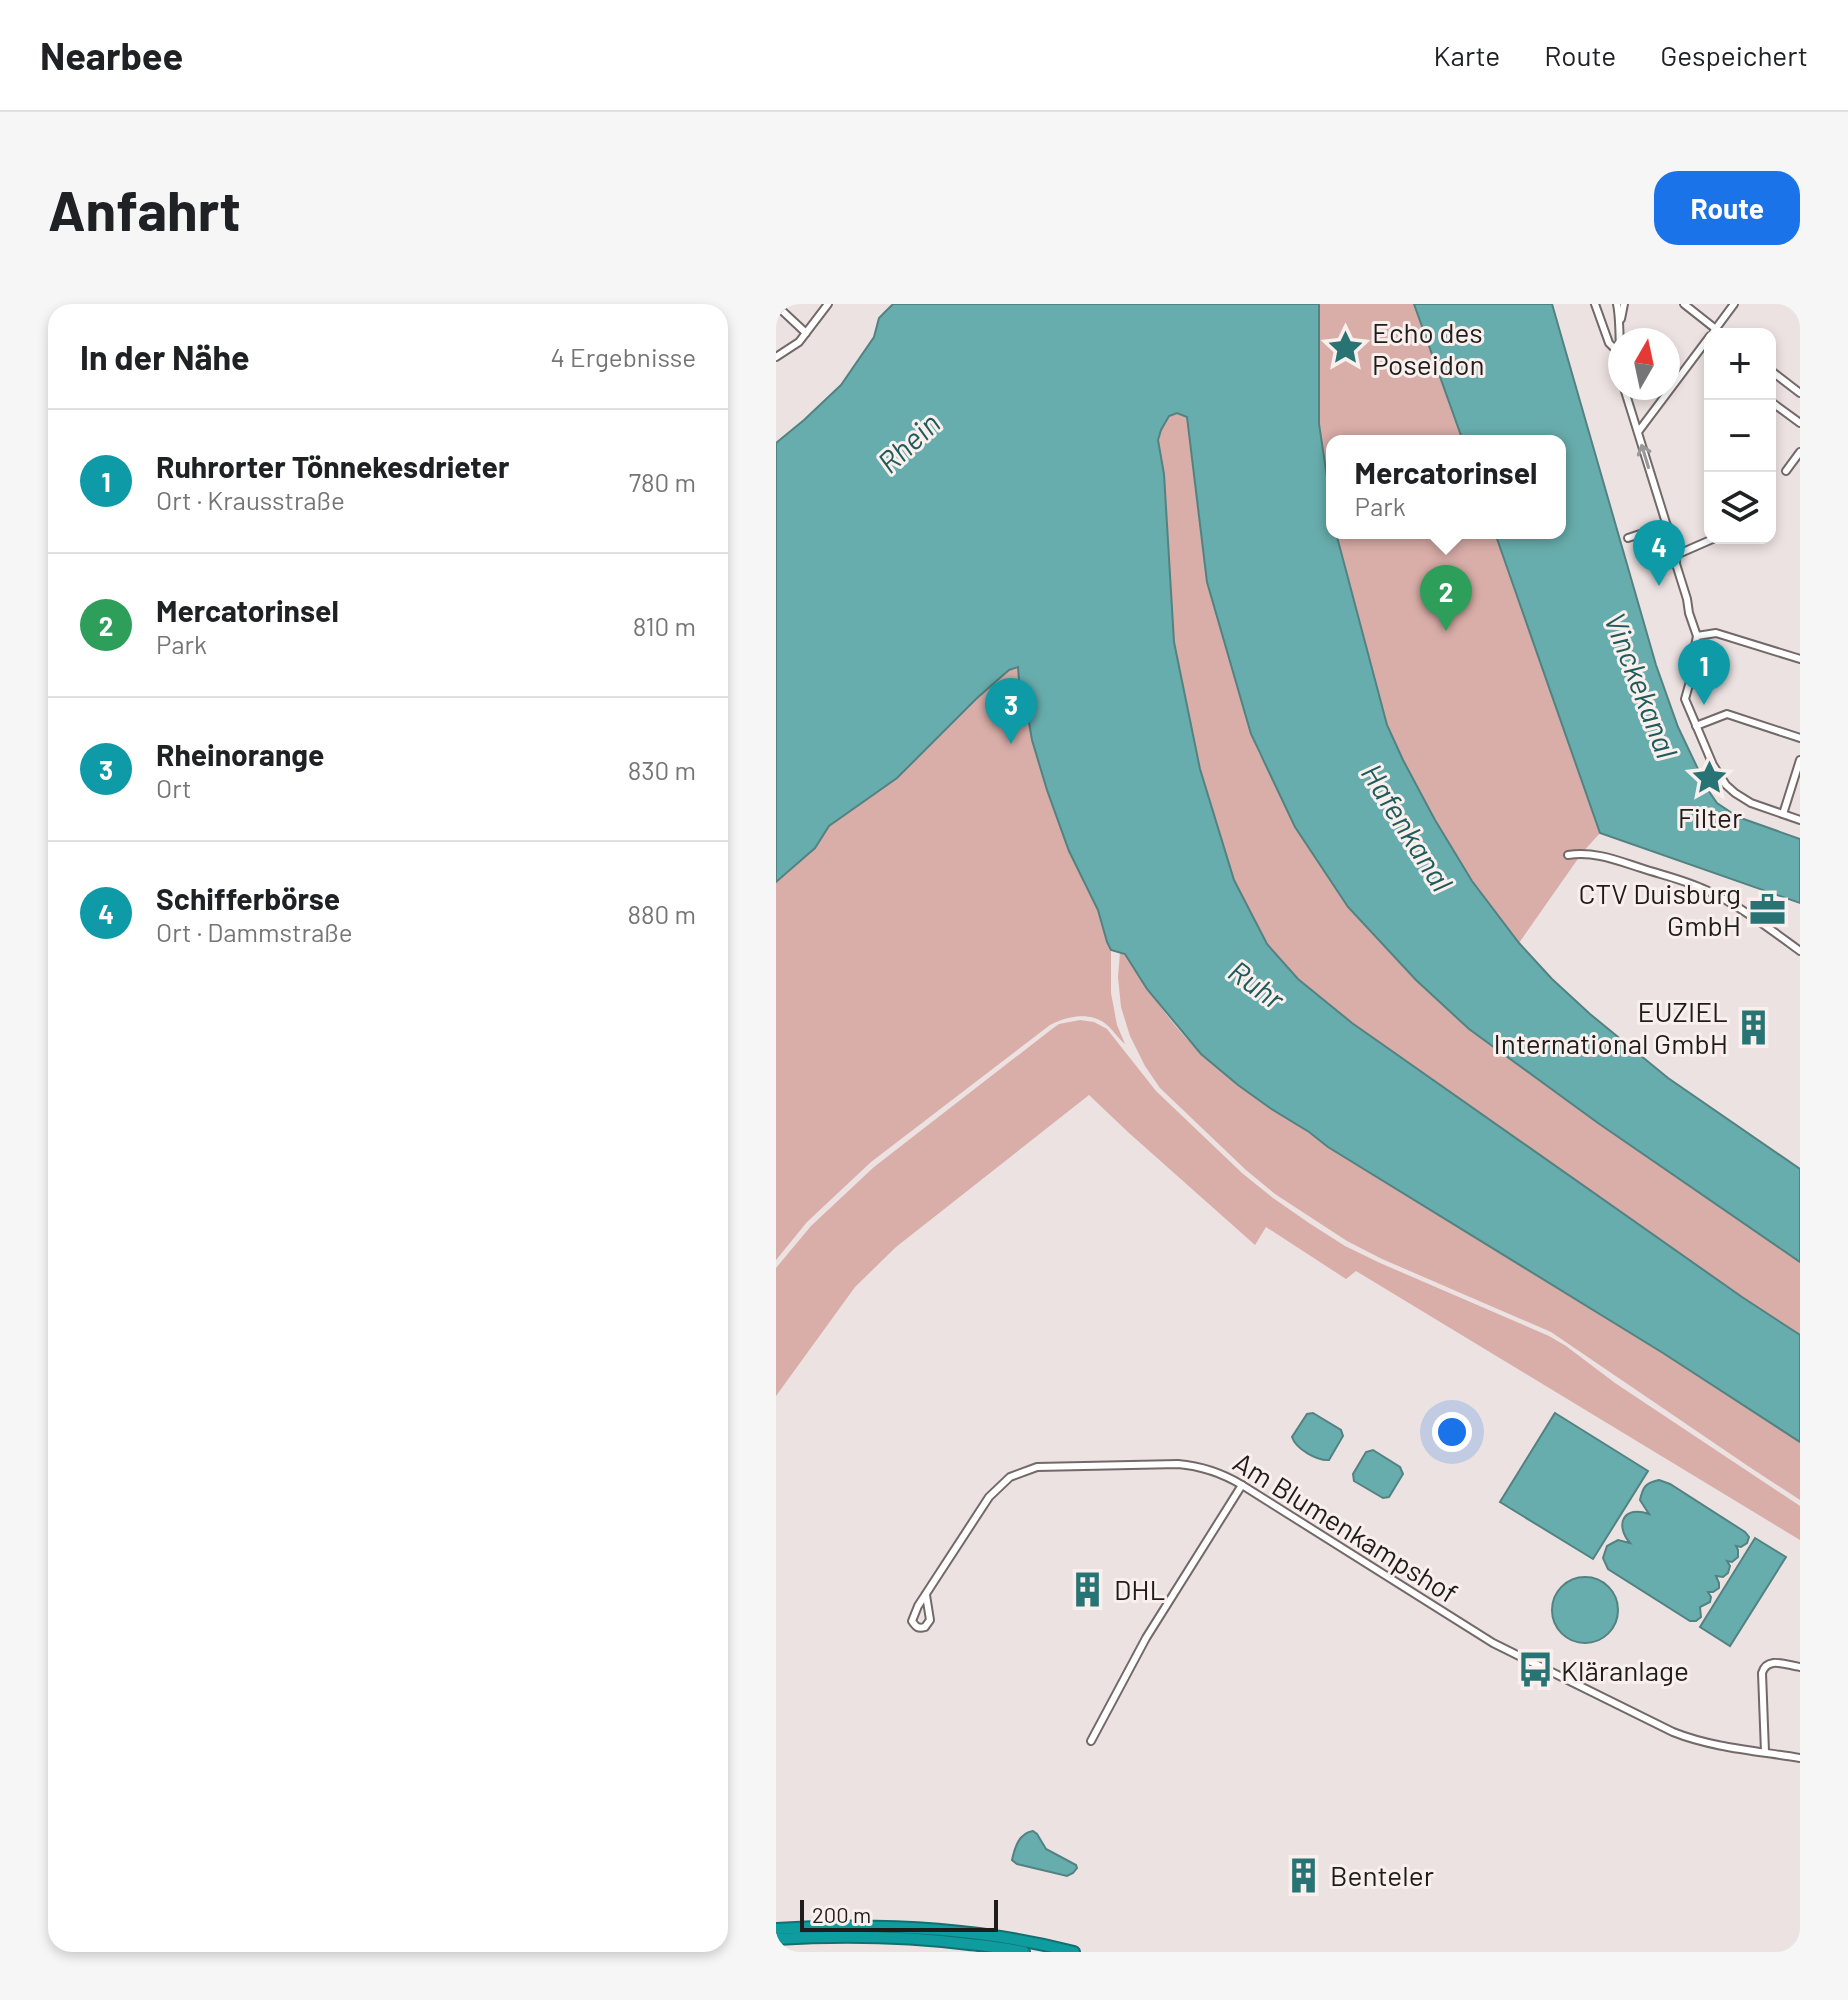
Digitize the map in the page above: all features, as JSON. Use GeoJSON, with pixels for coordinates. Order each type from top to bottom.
{"type":"FeatureCollection","features":[{"type":"Feature","properties":{"kind":"highway"},"geometry":{"type":"LineString","coordinates":[[776,1929],[881,1926],[939,1929],[1013,1938],[1074,1952]]}},
{"type":"Feature","properties":{"kind":"highway"},"geometry":{"type":"LineString","coordinates":[[776,1939],[882,1936],[1024,1952]]}},
{"type":"Feature","properties":{"kind":"street"},"geometry":{"type":"LineString","coordinates":[[776,357],[799,342],[828,304]]}},
{"type":"Feature","properties":{"kind":"street"},"geometry":{"type":"LineString","coordinates":[[1595,304],[1608,340]]}},
{"type":"Feature","properties":{"kind":"street"},"geometry":{"type":"LineString","coordinates":[[1617,304],[1620,322]]}},
{"type":"Feature","properties":{"kind":"street"},"geometry":{"type":"LineString","coordinates":[[1619,328],[1624,304]]}},
{"type":"Feature","properties":{"kind":"street"},"geometry":{"type":"LineString","coordinates":[[1684,304],[1710,328]]}},
{"type":"Feature","properties":{"kind":"street"},"geometry":{"type":"LineString","coordinates":[[1718,328],[1734,304]]}},
{"type":"Feature","properties":{"kind":"street"},"geometry":{"type":"LineString","coordinates":[[776,305],[806,333]]}},
{"type":"Feature","properties":{"kind":"street"},"geometry":{"type":"LineString","coordinates":[[1638,432],[1704,345]]}},
{"type":"Feature","properties":{"kind":"street"},"geometry":{"type":"LineString","coordinates":[[1776,375],[1800,393]]}},
{"type":"Feature","properties":{"kind":"street"},"geometry":{"type":"LineString","coordinates":[[1628,400],[1676,555],[1696,640],[1685,699],[1696,726],[1713,765],[1726,785],[1751,803],[1800,820]]}},
{"type":"Feature","properties":{"kind":"street"},"geometry":{"type":"LineString","coordinates":[[1776,405],[1800,423]]}},
{"type":"Feature","properties":{"kind":"street"},"geometry":{"type":"LineString","coordinates":[[1786,471],[1800,452]]}},
{"type":"Feature","properties":{"kind":"street"},"geometry":{"type":"LineString","coordinates":[[1792,464],[1800,470]]}},
{"type":"Feature","properties":{"kind":"street"},"geometry":{"type":"LineString","coordinates":[[1628,538],[1667,525]]}},
{"type":"Feature","properties":{"kind":"street"},"geometry":{"type":"LineString","coordinates":[[1676,555],[1704,543]]}},
{"type":"Feature","properties":{"kind":"street"},"geometry":{"type":"LineString","coordinates":[[1696,640],[1716,633],[1800,659]]}},
{"type":"Feature","properties":{"kind":"street"},"geometry":{"type":"LineString","coordinates":[[1696,726],[1727,714],[1800,738]]}},
{"type":"Feature","properties":{"kind":"street"},"geometry":{"type":"LineString","coordinates":[[1783,814],[1800,760]]}},
{"type":"Feature","properties":{"kind":"street"},"geometry":{"type":"LineString","coordinates":[[1568,855],[1582,853],[1602,856],[1682,880],[1745,912],[1800,951]]}},
{"type":"Feature","properties":{"kind":"street","name":"Am Blumenkampshof"},"geometry":{"type":"LineString","coordinates":[[926,1595],[930,1620],[921,1629],[912,1621],[914,1613],[989,1497],[1010,1477],[1025,1470],[1050,1466],[1178,1464],[1207,1468],[1242,1485],[1502,1649],[1690,1739],[1800,1758]]}},
{"type":"Feature","properties":{"kind":"street"},"geometry":{"type":"LineString","coordinates":[[1091,1741],[1146,1638],[1242,1485]]}},
{"type":"Feature","properties":{"kind":"street"},"geometry":{"type":"LineString","coordinates":[[1765,1752],[1763,1668],[1775,1662],[1800,1667]]}},
{"type":"Feature","properties":{"kind":"shaded area"},"geometry":{"type":"Polygon","coordinates":[[[1319,304],[1414,304],[1461,435],[1326,435],[1326,470],[1319,424],[1319,304]]]}},
{"type":"Feature","properties":{"kind":"shaded area"},"geometry":{"type":"Polygon","coordinates":[[[1177,413],[1187,417],[1207,582],[1251,734],[1259,754],[1348,907],[1390,953],[1469,1029],[1598,1123],[1800,1262],[1800,1335],[1352,1023],[1298,979],[1267,944],[1234,880],[1199,768],[1174,642],[1164,474],[1158,440],[1169,415],[1177,413]]]}},
{"type":"Feature","properties":{"kind":"shaded area"},"geometry":{"type":"Polygon","coordinates":[[[1338,539],[1497,539],[1600,833],[1582,853],[1519,943],[1450,846],[1426,806],[1387,725],[1338,539]]]}},
{"type":"Feature","properties":{"kind":"shaded area"},"geometry":{"type":"Polygon","coordinates":[[[1018,667],[1032,740],[1047,790],[1069,851],[1098,910],[1111,950],[1111,993],[1117,1025],[1125,1044],[1107,1025],[1094,1018],[1071,1017],[1050,1025],[871,1162],[807,1222],[776,1260],[776,882],[814,848],[829,826],[897,778],[976,699],[1009,670],[1018,667]]]}},
{"type":"Feature","properties":{"kind":"shaded area"},"geometry":{"type":"Polygon","coordinates":[[[1120,952],[1125,954],[1181,1033],[1249,1092],[1328,1147],[1663,1353],[1800,1442],[1800,1500],[1551,1332],[1382,1259],[1347,1241],[1275,1194],[1160,1088],[1145,1066],[1130,1036],[1121,1007],[1118,977],[1120,952]]]}},
{"type":"Feature","properties":{"kind":"shaded area"},"geometry":{"type":"Polygon","coordinates":[[[1080,1020],[1094,1022],[1107,1029],[1156,1091],[1242,1173],[1273,1198],[1345,1246],[1566,1346],[1615,1383],[1800,1506],[1800,1540],[1356,1271],[1346,1279],[1266,1227],[1255,1245],[1089,1095],[896,1247],[855,1287],[776,1396],[776,1268],[811,1226],[874,1167],[1059,1024],[1080,1020]]]}},
{"type":"Feature","properties":{"kind":"water"},"geometry":{"type":"Polygon","coordinates":[[[893,304],[1319,304],[1319,424],[1326,470],[1326,539],[1338,539],[1387,725],[1403,760],[1472,881],[1519,943],[1552,979],[1668,1078],[1800,1169],[1800,1262],[1598,1123],[1469,1029],[1416,980],[1348,907],[1295,827],[1251,734],[1207,582],[1187,417],[1177,413],[1169,416],[1158,440],[1164,474],[1174,642],[1200,769],[1234,880],[1267,944],[1298,979],[1352,1023],[1800,1335],[1800,1442],[1663,1353],[1328,1147],[1238,1085],[1201,1054],[1147,989],[1125,954],[1111,950],[1107,942],[1098,910],[1069,851],[1047,790],[1032,740],[1018,667],[1009,670],[976,699],[897,778],[829,826],[815,848],[776,882],[776,443],[841,385],[874,337],[879,318],[893,304]]]}},
{"type":"Feature","properties":{"kind":"water","name":"Vinckekanal"},"geometry":{"type":"Polygon","coordinates":[[[1414,304],[1552,304],[1656,665],[1678,727],[1717,803],[1738,817],[1800,839],[1800,903],[1600,833],[1497,539],[1566,539],[1566,435],[1461,435],[1414,304]]]}},
{"type":"Feature","properties":{"kind":"water"},"geometry":{"type":"Polygon","coordinates":[[[1313,1413],[1341,1430],[1343,1436],[1329,1460],[1308,1453],[1292,1437],[1307,1414],[1313,1413]]]}},
{"type":"Feature","properties":{"kind":"water"},"geometry":{"type":"Polygon","coordinates":[[[1555,1413],[1648,1471],[1593,1559],[1500,1502],[1555,1413]]]}},
{"type":"Feature","properties":{"kind":"water"},"geometry":{"type":"Polygon","coordinates":[[[1373,1450],[1400,1467],[1403,1474],[1389,1497],[1383,1498],[1354,1481],[1353,1474],[1366,1452],[1373,1450]]]}},
{"type":"Feature","properties":{"kind":"water"},"geometry":{"type":"Polygon","coordinates":[[[1659,1480],[1670,1484],[1749,1537],[1747,1543],[1736,1546],[1738,1557],[1732,1562],[1727,1561],[1730,1566],[1728,1573],[1723,1577],[1716,1576],[1719,1588],[1708,1592],[1710,1602],[1700,1607],[1701,1617],[1696,1621],[1690,1621],[1608,1569],[1603,1558],[1607,1546],[1618,1540],[1630,1543],[1623,1529],[1624,1518],[1633,1512],[1649,1514],[1640,1500],[1641,1496],[1648,1484],[1659,1480]]]}},
{"type":"Feature","properties":{"kind":"water"},"geometry":{"type":"Polygon","coordinates":[[[1755,1538],[1786,1557],[1730,1646],[1700,1627],[1755,1538]]]}},
{"type":"Feature","properties":{"kind":"water"},"geometry":{"type":"Polygon","coordinates":[[[1585,1577],[1598,1579],[1608,1587],[1616,1597],[1616,1623],[1608,1633],[1598,1641],[1585,1643],[1572,1641],[1562,1633],[1554,1623],[1552,1610],[1554,1597],[1562,1587],[1572,1579],[1585,1577]]]}},
{"type":"Feature","properties":{"kind":"water"},"geometry":{"type":"Polygon","coordinates":[[[1033,1831],[1046,1849],[1076,1865],[1073,1873],[1067,1876],[1017,1864],[1012,1860],[1021,1838],[1033,1831]]]}},
{"type":"Feature","properties":{"kind":"place","name":"Echo des Poseidon"},"geometry":{"type":"Point","coordinates":[1346,348]}},
{"type":"Feature","properties":{"kind":"place","name":"Schifferbörse"},"geometry":{"type":"Point","coordinates":[1659,586]}},
{"type":"Feature","properties":{"kind":"place","name":"Mercatorinsel"},"geometry":{"type":"Point","coordinates":[1446,631]}},
{"type":"Feature","properties":{"kind":"place","name":"Ruhrorter Tönnekesdrieter"},"geometry":{"type":"Point","coordinates":[1704,705]}},
{"type":"Feature","properties":{"kind":"place","name":"Rheinorange"},"geometry":{"type":"Point","coordinates":[1011,744]}},
{"type":"Feature","properties":{"kind":"place","name":"Filter"},"geometry":{"type":"Point","coordinates":[1710,777]}},
{"type":"Feature","properties":{"kind":"place","name":"CTV Duisburg GmbH"},"geometry":{"type":"Point","coordinates":[1767,909]}},
{"type":"Feature","properties":{"kind":"place","name":"EUZIEL International GmbH"},"geometry":{"type":"Point","coordinates":[1754,1027]}},
{"type":"Feature","properties":{"kind":"place","name":"DHL"},"geometry":{"type":"Point","coordinates":[1088,1589]}},
{"type":"Feature","properties":{"kind":"place","name":"Kläranlage"},"geometry":{"type":"Point","coordinates":[1535,1670]}},
{"type":"Feature","properties":{"kind":"place","name":"Benteler"},"geometry":{"type":"Point","coordinates":[1304,1875]}},
{"type":"Feature","properties":{"kind":"water label","name":"Rhein"},"geometry":{"type":"Point","coordinates":[908,442]}},
{"type":"Feature","properties":{"kind":"water label","name":"Hafenkanal"},"geometry":{"type":"Point","coordinates":[1408,827]}},
{"type":"Feature","properties":{"kind":"water label","name":"Ruhr"},"geometry":{"type":"Point","coordinates":[1257,984]}}]}
